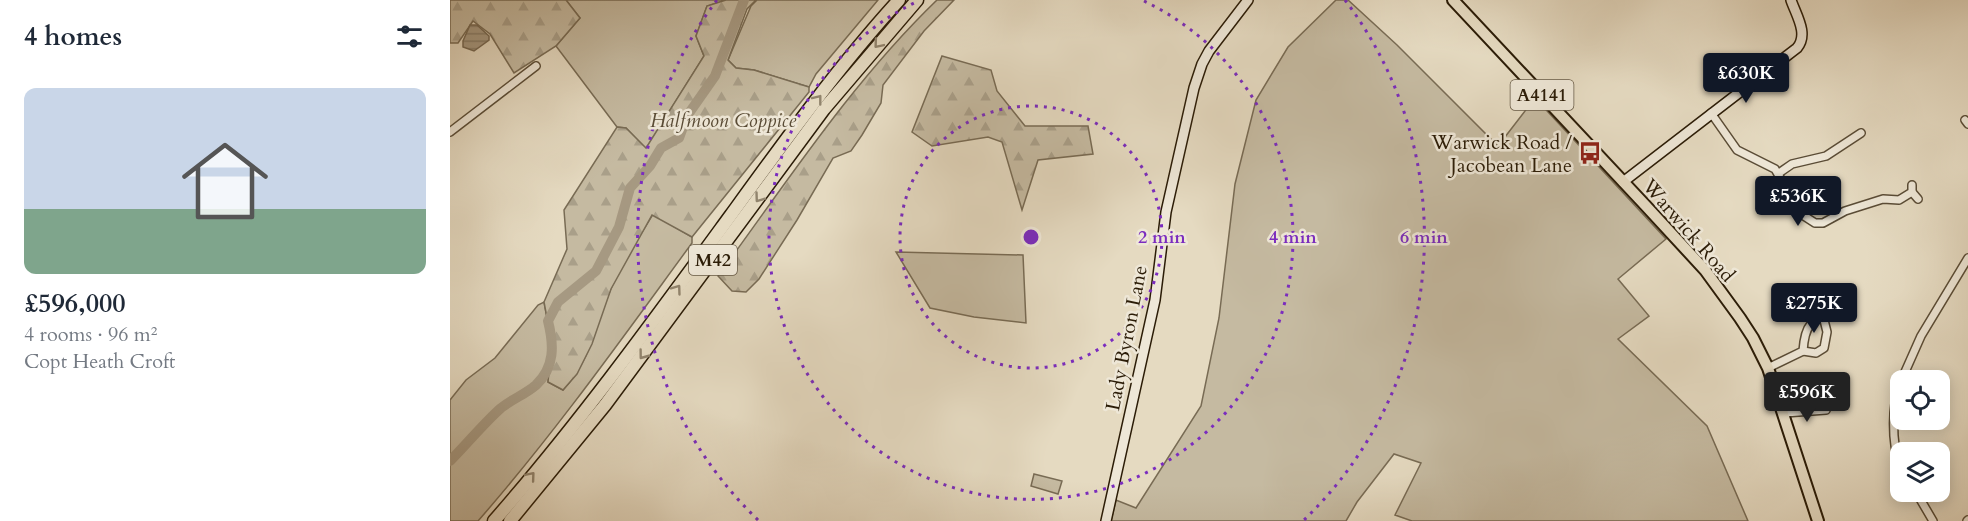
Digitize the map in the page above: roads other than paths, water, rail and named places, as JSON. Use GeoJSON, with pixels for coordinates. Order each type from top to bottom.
{"type":"FeatureCollection","features":[{"type":"Feature","properties":{"kind":"highway","name":"M42"},"geometry":{"type":"LineString","coordinates":[[494,521],[595,398],[813,105],[899,0]]}},
{"type":"Feature","properties":{"kind":"highway","name":"M42"},"geometry":{"type":"LineString","coordinates":[[510,521],[612,396],[824,109],[917,0]]}},
{"type":"Feature","properties":{"kind":"main road","name":"Warwick Road"},"geometry":{"type":"LineString","coordinates":[[1455,3],[1705,270],[1740,318],[1768,368],[1785,413],[1818,521]]}},
{"type":"Feature","properties":{"kind":"street","name":"Lady Byron Lane"},"geometry":{"type":"LineString","coordinates":[[1106,521],[1155,300],[1166,212],[1194,88],[1209,51],[1248,0]]}},
{"type":"Feature","properties":{"kind":"street"},"geometry":{"type":"LineString","coordinates":[[1623,182],[1802,43],[1803,34],[1791,0]]}},
{"type":"Feature","properties":{"kind":"street"},"geometry":{"type":"LineString","coordinates":[[450,132],[536,66]]}},
{"type":"Feature","properties":{"kind":"street"},"geometry":{"type":"LineString","coordinates":[[1711,113],[1737,150],[1779,173],[1801,214],[1815,223],[1823,223],[1845,211],[1883,199],[1899,200],[1912,189],[1918,199]]}},
{"type":"Feature","properties":{"kind":"street"},"geometry":{"type":"LineString","coordinates":[[1779,173],[1792,164],[1826,156],[1861,133]]}},
{"type":"Feature","properties":{"kind":"street"},"geometry":{"type":"LineString","coordinates":[[1906,370],[1921,336],[1968,258]]}},
{"type":"Feature","properties":{"kind":"street"},"geometry":{"type":"LineString","coordinates":[[1803,351],[1804,341],[1812,320],[1834,311]]}},
{"type":"Feature","properties":{"kind":"street"},"geometry":{"type":"LineString","coordinates":[[1768,368],[1803,351],[1816,353],[1824,348],[1827,332],[1823,316]]}},
{"type":"Feature","properties":{"kind":"street"},"geometry":{"type":"LineString","coordinates":[[1785,413],[1826,410]]}},
{"type":"Feature","properties":{"kind":"street"},"geometry":{"type":"LineString","coordinates":[[1922,502],[1933,521]]}},
{"type":"Feature","properties":{"kind":"waterway"},"geometry":{"type":"LineString","coordinates":[[450,461],[501,408],[536,385],[547,371],[552,347],[548,321],[558,302],[596,271],[619,227],[630,188],[650,166],[661,148],[679,138],[687,116],[715,76],[744,0]]}},
{"type":"Feature","properties":{"kind":"place","name":"Warwick Road / Jacobean Lane"},"geometry":{"type":"Point","coordinates":[1590,153]}},
{"type":"Feature","properties":{"kind":"park label","name":"Halfmoon Coppice"},"geometry":{"type":"Point","coordinates":[723,120]}}]}
